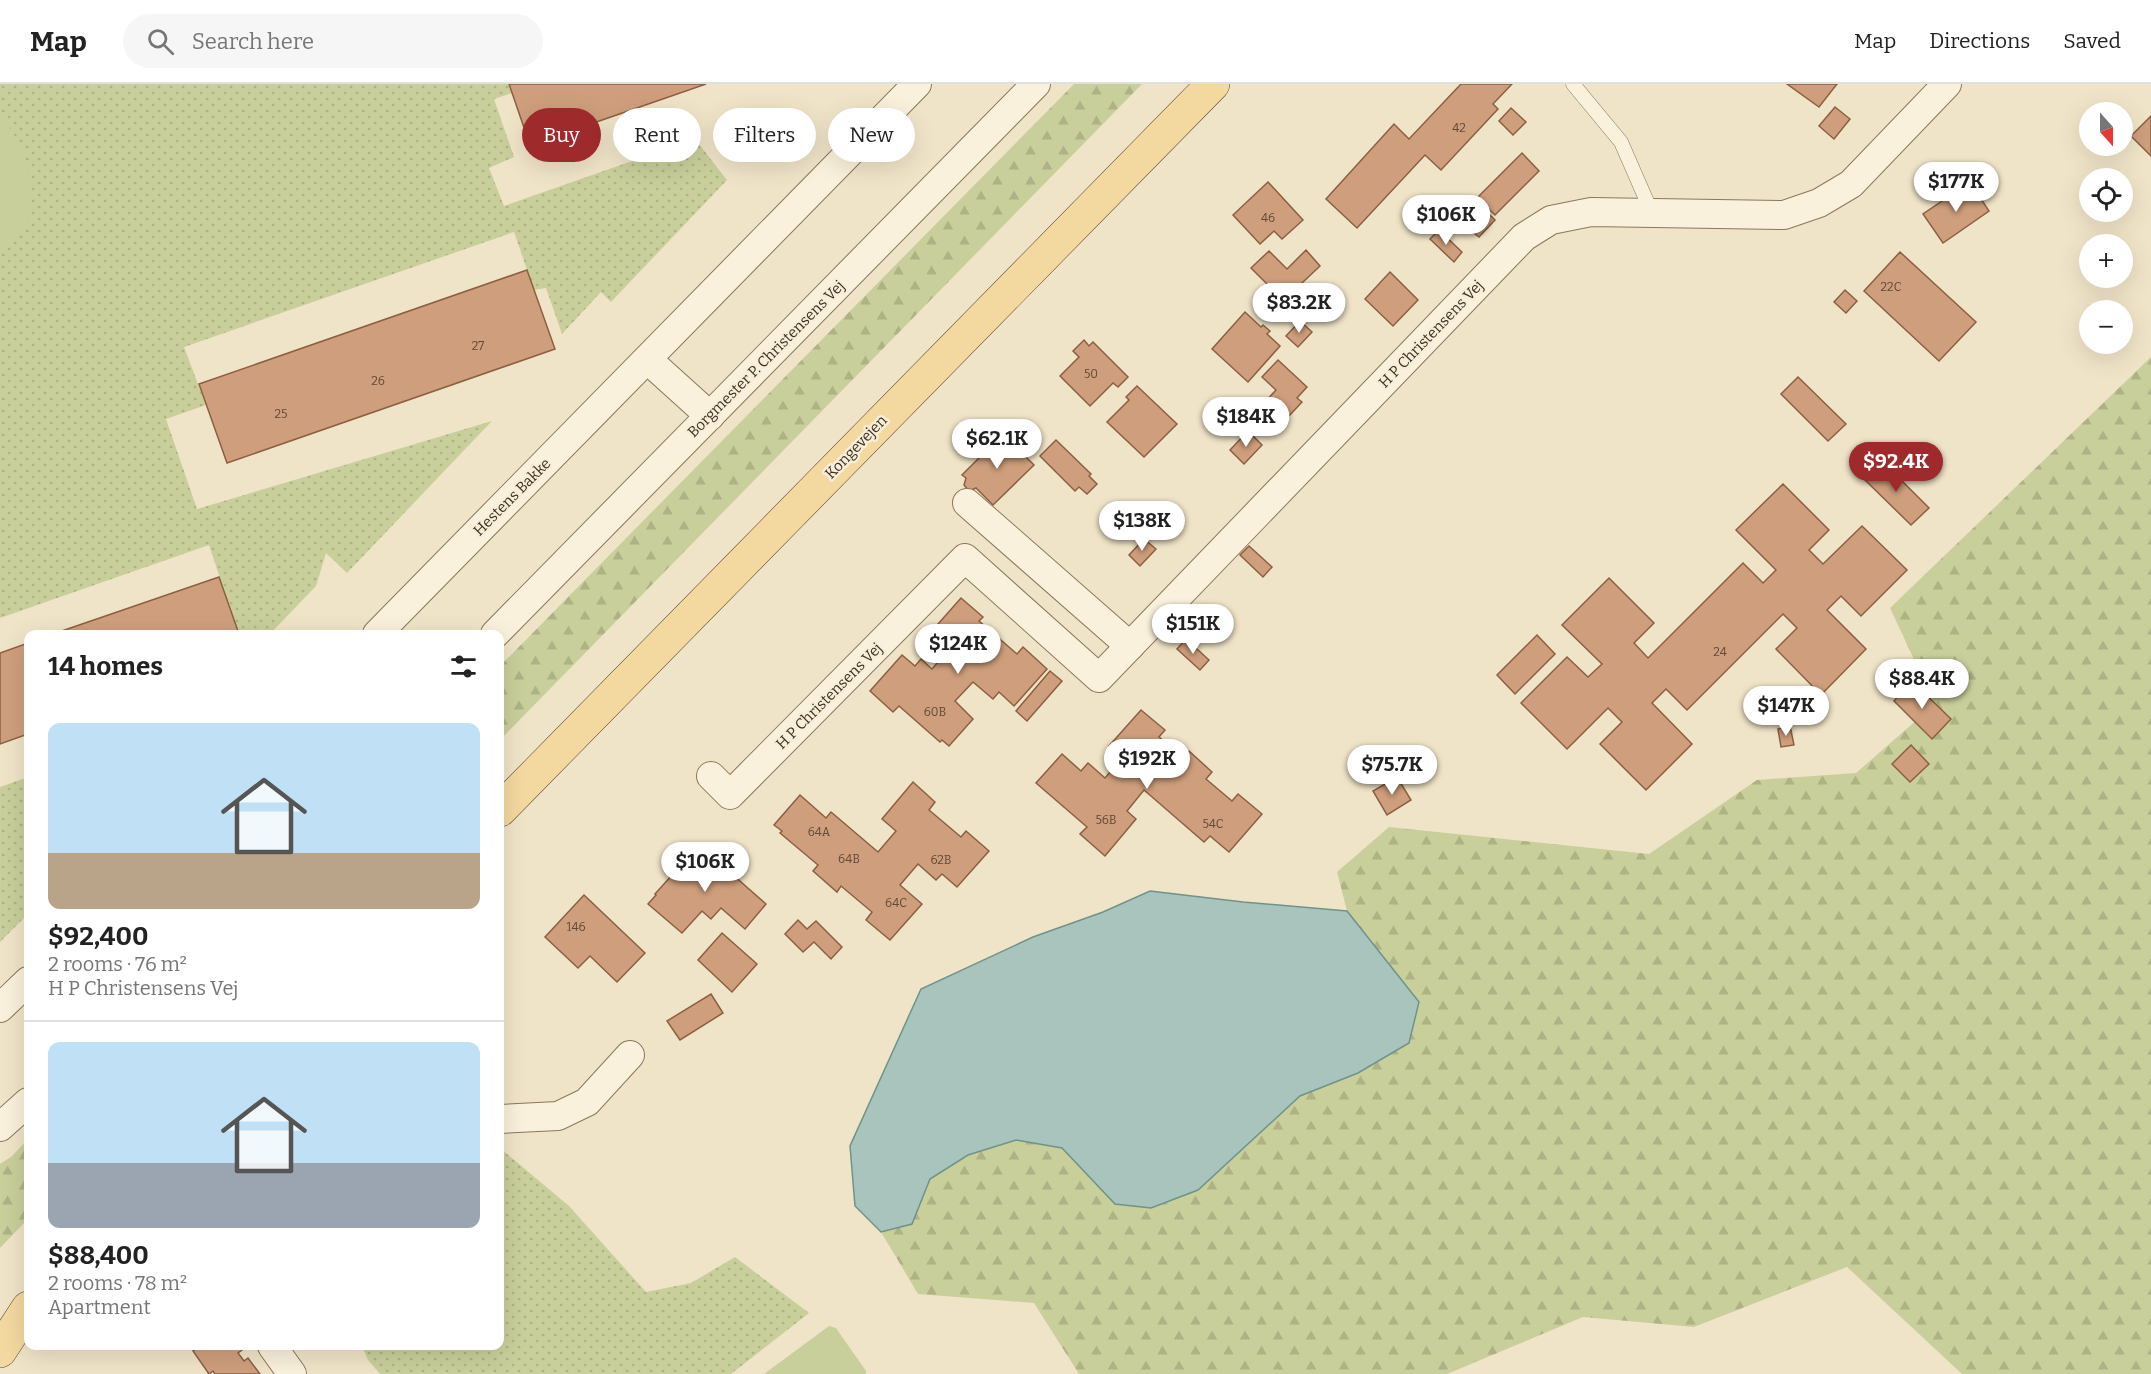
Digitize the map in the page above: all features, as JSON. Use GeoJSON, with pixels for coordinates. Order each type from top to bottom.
{"type":"FeatureCollection","features":[{"type":"Feature","properties":{"kind":"main road","name":"Kongevejen"},"geometry":{"type":"LineString","coordinates":[[504,806],[1213,84]]}},
{"type":"Feature","properties":{"kind":"main road"},"geometry":{"type":"LineString","coordinates":[[0,1310],[24,1289]]}},
{"type":"Feature","properties":{"kind":"main road"},"geometry":{"type":"LineString","coordinates":[[0,1351],[24,1314]]}},
{"type":"Feature","properties":{"kind":"street","name":"Hestens Bakke"},"geometry":{"type":"LineString","coordinates":[[380,630],[917,84]]}},
{"type":"Feature","properties":{"kind":"street","name":"Borgmester P. Christensens Vej"},"geometry":{"type":"LineString","coordinates":[[499,630],[1036,84]]}},
{"type":"Feature","properties":{"kind":"street","name":"H P Christensens Vej"},"geometry":{"type":"LineString","coordinates":[[711,776],[730,795],[965,558],[1099,678],[1524,237],[1551,220],[1592,212],[1784,215],[1820,203],[1851,184],[1947,84]]}},
{"type":"Feature","properties":{"kind":"street"},"geometry":{"type":"LineString","coordinates":[[648,360],[710,416]]}},
{"type":"Feature","properties":{"kind":"street"},"geometry":{"type":"LineString","coordinates":[[967,503],[1130,646]]}},
{"type":"Feature","properties":{"kind":"street"},"geometry":{"type":"LineString","coordinates":[[0,1008],[24,988]]}},
{"type":"Feature","properties":{"kind":"street"},"geometry":{"type":"LineString","coordinates":[[504,1119],[558,1116],[587,1102],[630,1055]]}},
{"type":"Feature","properties":{"kind":"street"},"geometry":{"type":"LineString","coordinates":[[0,1127],[24,1106]]}},
{"type":"Feature","properties":{"kind":"street"},"geometry":{"type":"LineString","coordinates":[[275,1350],[292,1374]]}},
{"type":"Feature","properties":{"kind":"lane"},"geometry":{"type":"LineString","coordinates":[[1573,84],[1621,142],[1652,213]]}},
{"type":"Feature","properties":{"kind":"green space"},"geometry":{"type":"Polygon","coordinates":[[[0,84],[508,84],[512,93],[494,99],[514,157],[489,168],[504,206],[629,162],[701,162],[701,147],[727,180],[611,302],[601,292],[562,334],[546,288],[534,290],[514,232],[184,347],[206,405],[166,419],[197,509],[492,421],[347,573],[326,553],[316,586],[274,630],[237,630],[209,545],[0,618],[0,84]]]}},
{"type":"Feature","properties":{"kind":"green space"},"geometry":{"type":"Polygon","coordinates":[[[1074,84],[1142,84],[504,736],[504,662],[1074,84]]]}},
{"type":"Feature","properties":{"kind":"green space"},"geometry":{"type":"Polygon","coordinates":[[[0,115],[22,150],[30,182],[31,204],[25,227],[0,248],[0,115]]]}},
{"type":"Feature","properties":{"kind":"green space"},"geometry":{"type":"Polygon","coordinates":[[[2151,357],[2151,1374],[1962,1374],[1847,1267],[1694,1327],[1583,1317],[1447,1374],[1079,1374],[1034,1303],[918,1294],[881,1232],[912,1224],[930,1179],[968,1155],[1016,1140],[1062,1148],[1115,1204],[1152,1208],[1198,1190],[1300,1096],[1358,1073],[1419,1002],[1347,911],[1337,872],[1389,827],[1649,854],[1757,780],[1856,773],[1935,704],[1890,608],[2151,357]]]}},
{"type":"Feature","properties":{"kind":"green space"},"geometry":{"type":"Polygon","coordinates":[[[24,778],[24,918],[0,942],[0,787],[24,778]]]}},
{"type":"Feature","properties":{"kind":"green space"},"geometry":{"type":"Polygon","coordinates":[[[24,1143],[24,1223],[0,1248],[0,1164],[24,1143]]]}},
{"type":"Feature","properties":{"kind":"green space"},"geometry":{"type":"Polygon","coordinates":[[[504,1151],[569,1206],[646,1292],[691,1283],[735,1257],[809,1313],[731,1374],[380,1374],[368,1360],[364,1350],[504,1350],[504,1151]]]}},
{"type":"Feature","properties":{"kind":"green space"},"geometry":{"type":"Polygon","coordinates":[[[829,1326],[836,1328],[866,1374],[764,1374],[829,1326]]]}},
{"type":"Feature","properties":{"kind":"water"},"geometry":{"type":"Polygon","coordinates":[[[1150,891],[1347,911],[1419,1002],[1409,1043],[1358,1073],[1300,1096],[1198,1190],[1151,1208],[1115,1204],[1062,1148],[1016,1140],[968,1155],[930,1179],[912,1224],[881,1232],[855,1206],[850,1146],[921,989],[1033,937],[1103,912],[1150,891]]]}},
{"type":"Feature","properties":{"kind":"building"},"geometry":{"type":"Polygon","coordinates":[[[509,84],[706,84],[637,108],[613,108],[613,116],[601,120],[601,108],[522,108],[522,122],[509,84]]]}},
{"type":"Feature","properties":{"kind":"building"},"geometry":{"type":"Polygon","coordinates":[[[1461,84],[1512,84],[1493,104],[1498,109],[1441,170],[1425,155],[1357,228],[1326,199],[1394,124],[1409,139],[1461,84]]]}},
{"type":"Feature","properties":{"kind":"building"},"geometry":{"type":"Polygon","coordinates":[[[1787,84],[1837,84],[1819,107],[1787,84]]]}},
{"type":"Feature","properties":{"kind":"building"},"geometry":{"type":"Polygon","coordinates":[[[1835,107],[1850,119],[1834,139],[1819,126],[1835,107]]]}},
{"type":"Feature","properties":{"kind":"building"},"geometry":{"type":"Polygon","coordinates":[[[1511,108],[1526,122],[1513,135],[1499,121],[1511,108]]]}},
{"type":"Feature","properties":{"kind":"building"},"geometry":{"type":"Polygon","coordinates":[[[2151,116],[2151,156],[2133,138],[2133,134],[2151,116]]]}},
{"type":"Feature","properties":{"kind":"building"},"geometry":{"type":"Polygon","coordinates":[[[1522,153],[1539,171],[1495,215],[1477,198],[1522,153]]]}},
{"type":"Feature","properties":{"kind":"building"},"geometry":{"type":"Polygon","coordinates":[[[1268,182],[1303,220],[1282,239],[1274,231],[1260,244],[1233,215],[1268,182]]]}},
{"type":"Feature","properties":{"kind":"building"},"geometry":{"type":"Polygon","coordinates":[[[1970,182],[1989,211],[1943,243],[1923,214],[1970,182]]]}},
{"type":"Feature","properties":{"kind":"building"},"geometry":{"type":"Polygon","coordinates":[[[1465,198],[1471,203],[1474,199],[1495,220],[1479,237],[1470,230],[1467,233],[1448,216],[1465,198]]]}},
{"type":"Feature","properties":{"kind":"building"},"geometry":{"type":"Polygon","coordinates":[[[1439,230],[1462,252],[1454,262],[1430,239],[1439,230]]]}},
{"type":"Feature","properties":{"kind":"building"},"geometry":{"type":"Polygon","coordinates":[[[1306,250],[1320,266],[1301,284],[1307,289],[1289,306],[1251,268],[1269,251],[1287,269],[1306,250]]]}},
{"type":"Feature","properties":{"kind":"building"},"geometry":{"type":"Polygon","coordinates":[[[1900,252],[1976,322],[1939,361],[1864,291],[1900,252]]]}},
{"type":"Feature","properties":{"kind":"building"},"geometry":{"type":"Polygon","coordinates":[[[527,270],[555,349],[227,463],[199,384],[527,270]]]}},
{"type":"Feature","properties":{"kind":"building"},"geometry":{"type":"Polygon","coordinates":[[[1390,272],[1418,300],[1393,326],[1365,299],[1390,272]]]}},
{"type":"Feature","properties":{"kind":"building"},"geometry":{"type":"Polygon","coordinates":[[[1845,290],[1857,301],[1846,313],[1834,302],[1845,290]]]}},
{"type":"Feature","properties":{"kind":"building"},"geometry":{"type":"Polygon","coordinates":[[[1245,312],[1261,327],[1263,325],[1270,331],[1267,334],[1280,346],[1248,382],[1212,349],[1245,312]]]}},
{"type":"Feature","properties":{"kind":"building"},"geometry":{"type":"Polygon","coordinates":[[[1300,321],[1312,332],[1298,347],[1286,336],[1300,321]]]}},
{"type":"Feature","properties":{"kind":"building"},"geometry":{"type":"Polygon","coordinates":[[[1084,340],[1089,346],[1093,342],[1128,377],[1118,387],[1113,383],[1090,406],[1060,376],[1079,357],[1073,351],[1084,340]]]}},
{"type":"Feature","properties":{"kind":"building"},"geometry":{"type":"Polygon","coordinates":[[[1278,360],[1307,387],[1297,398],[1302,402],[1288,417],[1283,413],[1277,421],[1261,406],[1276,390],[1262,377],[1278,360]]]}},
{"type":"Feature","properties":{"kind":"building"},"geometry":{"type":"Polygon","coordinates":[[[1798,377],[1846,424],[1828,441],[1781,394],[1798,377]]]}},
{"type":"Feature","properties":{"kind":"building"},"geometry":{"type":"Polygon","coordinates":[[[1137,386],[1177,424],[1144,457],[1107,422],[1129,400],[1126,397],[1137,386]]]}},
{"type":"Feature","properties":{"kind":"building"},"geometry":{"type":"Polygon","coordinates":[[[1027,425],[1041,439],[1031,449],[1017,435],[1027,425]]]}},
{"type":"Feature","properties":{"kind":"building"},"geometry":{"type":"Polygon","coordinates":[[[1248,431],[1262,445],[1244,464],[1230,450],[1248,431]]]}},
{"type":"Feature","properties":{"kind":"building"},"geometry":{"type":"Polygon","coordinates":[[[1003,434],[1034,465],[993,505],[976,488],[969,491],[964,485],[966,478],[962,475],[1003,434]]]}},
{"type":"Feature","properties":{"kind":"building"},"geometry":{"type":"Polygon","coordinates":[[[1056,440],[1091,474],[1089,476],[1097,484],[1087,494],[1079,487],[1075,491],[1040,456],[1056,440]]]}},
{"type":"Feature","properties":{"kind":"building"},"geometry":{"type":"Polygon","coordinates":[[[1882,461],[1929,508],[1911,525],[1864,479],[1882,461]]]}},
{"type":"Feature","properties":{"kind":"building"},"geometry":{"type":"Polygon","coordinates":[[[1783,484],[1829,530],[1809,550],[1823,564],[1862,526],[1907,570],[1861,616],[1841,596],[1827,610],[1866,649],[1821,695],[1776,649],[1797,628],[1783,614],[1687,710],[1666,689],[1652,703],[1692,744],[1646,790],[1600,744],[1622,722],[1608,708],[1567,749],[1521,703],[1567,657],[1588,677],[1602,664],[1562,625],[1609,578],[1654,623],[1634,643],[1648,658],[1743,563],[1763,583],[1776,570],[1736,530],[1783,484]]]}},
{"type":"Feature","properties":{"kind":"building"},"geometry":{"type":"Polygon","coordinates":[[[1144,539],[1156,549],[1140,566],[1129,555],[1144,539]]]}},
{"type":"Feature","properties":{"kind":"building"},"geometry":{"type":"Polygon","coordinates":[[[1249,546],[1272,567],[1263,577],[1240,555],[1249,546]]]}},
{"type":"Feature","properties":{"kind":"building"},"geometry":{"type":"Polygon","coordinates":[[[219,577],[238,630],[65,630],[219,577]]]}},
{"type":"Feature","properties":{"kind":"building"},"geometry":{"type":"Polygon","coordinates":[[[961,598],[983,617],[979,621],[1017,654],[1023,647],[1047,669],[1014,706],[999,692],[993,699],[973,682],[955,701],[973,719],[949,746],[942,740],[940,742],[899,706],[893,712],[870,691],[902,655],[915,666],[921,659],[932,669],[950,648],[931,632],[961,598]]]}},
{"type":"Feature","properties":{"kind":"building"},"geometry":{"type":"Polygon","coordinates":[[[1537,635],[1555,654],[1515,694],[1497,675],[1537,635]]]}},
{"type":"Feature","properties":{"kind":"building"},"geometry":{"type":"Polygon","coordinates":[[[1186,639],[1209,660],[1200,670],[1177,649],[1186,639]]]}},
{"type":"Feature","properties":{"kind":"building"},"geometry":{"type":"Polygon","coordinates":[[[24,644],[24,735],[0,744],[0,653],[24,644]]]}},
{"type":"Feature","properties":{"kind":"building"},"geometry":{"type":"Polygon","coordinates":[[[1050,671],[1062,681],[1027,721],[1016,711],[1050,671]]]}},
{"type":"Feature","properties":{"kind":"building"},"geometry":{"type":"Polygon","coordinates":[[[1912,681],[1951,719],[1932,739],[1894,701],[1912,681]]]}},
{"type":"Feature","properties":{"kind":"building"},"geometry":{"type":"Polygon","coordinates":[[[1141,710],[1165,730],[1159,737],[1183,758],[1189,751],[1212,772],[1206,779],[1232,801],[1238,794],[1262,814],[1229,852],[1210,836],[1204,842],[1144,790],[1127,811],[1136,819],[1105,856],[1080,834],[1087,827],[1036,783],[1062,754],[1081,771],[1088,763],[1105,778],[1122,758],[1109,746],[1141,710]]]}},
{"type":"Feature","properties":{"kind":"building"},"geometry":{"type":"Polygon","coordinates":[[[1790,726],[1794,745],[1781,747],[1778,729],[1790,726]]]}},
{"type":"Feature","properties":{"kind":"building"},"geometry":{"type":"Polygon","coordinates":[[[1911,745],[1929,764],[1910,782],[1892,764],[1911,745]]]}},
{"type":"Feature","properties":{"kind":"building"},"geometry":{"type":"Polygon","coordinates":[[[1397,777],[1411,800],[1387,815],[1373,791],[1397,777]]]}},
{"type":"Feature","properties":{"kind":"building"},"geometry":{"type":"Polygon","coordinates":[[[913,782],[935,802],[929,810],[961,837],[966,831],[989,851],[957,887],[942,874],[936,880],[918,864],[900,885],[922,904],[890,940],[866,920],[872,912],[841,886],[837,892],[813,871],[818,865],[780,833],[782,831],[774,825],[800,795],[826,818],[831,812],[878,852],[896,831],[882,819],[913,782]]]}},
{"type":"Feature","properties":{"kind":"building"},"geometry":{"type":"Polygon","coordinates":[[[699,845],[766,904],[745,929],[721,908],[711,919],[702,911],[682,933],[648,904],[699,845]]]}},
{"type":"Feature","properties":{"kind":"building"},"geometry":{"type":"Polygon","coordinates":[[[584,895],[645,953],[617,982],[590,956],[578,968],[545,937],[584,895]]]}},
{"type":"Feature","properties":{"kind":"building"},"geometry":{"type":"Polygon","coordinates":[[[798,920],[807,929],[816,921],[842,947],[831,959],[814,942],[803,952],[785,934],[798,920]]]}},
{"type":"Feature","properties":{"kind":"building"},"geometry":{"type":"Polygon","coordinates":[[[722,933],[757,964],[732,992],[698,960],[722,933]]]}},
{"type":"Feature","properties":{"kind":"building"},"geometry":{"type":"Polygon","coordinates":[[[711,994],[723,1013],[680,1040],[667,1021],[711,994]]]}},
{"type":"Feature","properties":{"kind":"building"},"geometry":{"type":"Polygon","coordinates":[[[242,1350],[238,1353],[244,1361],[248,1358],[260,1374],[215,1374],[213,1371],[209,1374],[193,1351],[242,1350]]]}}]}
